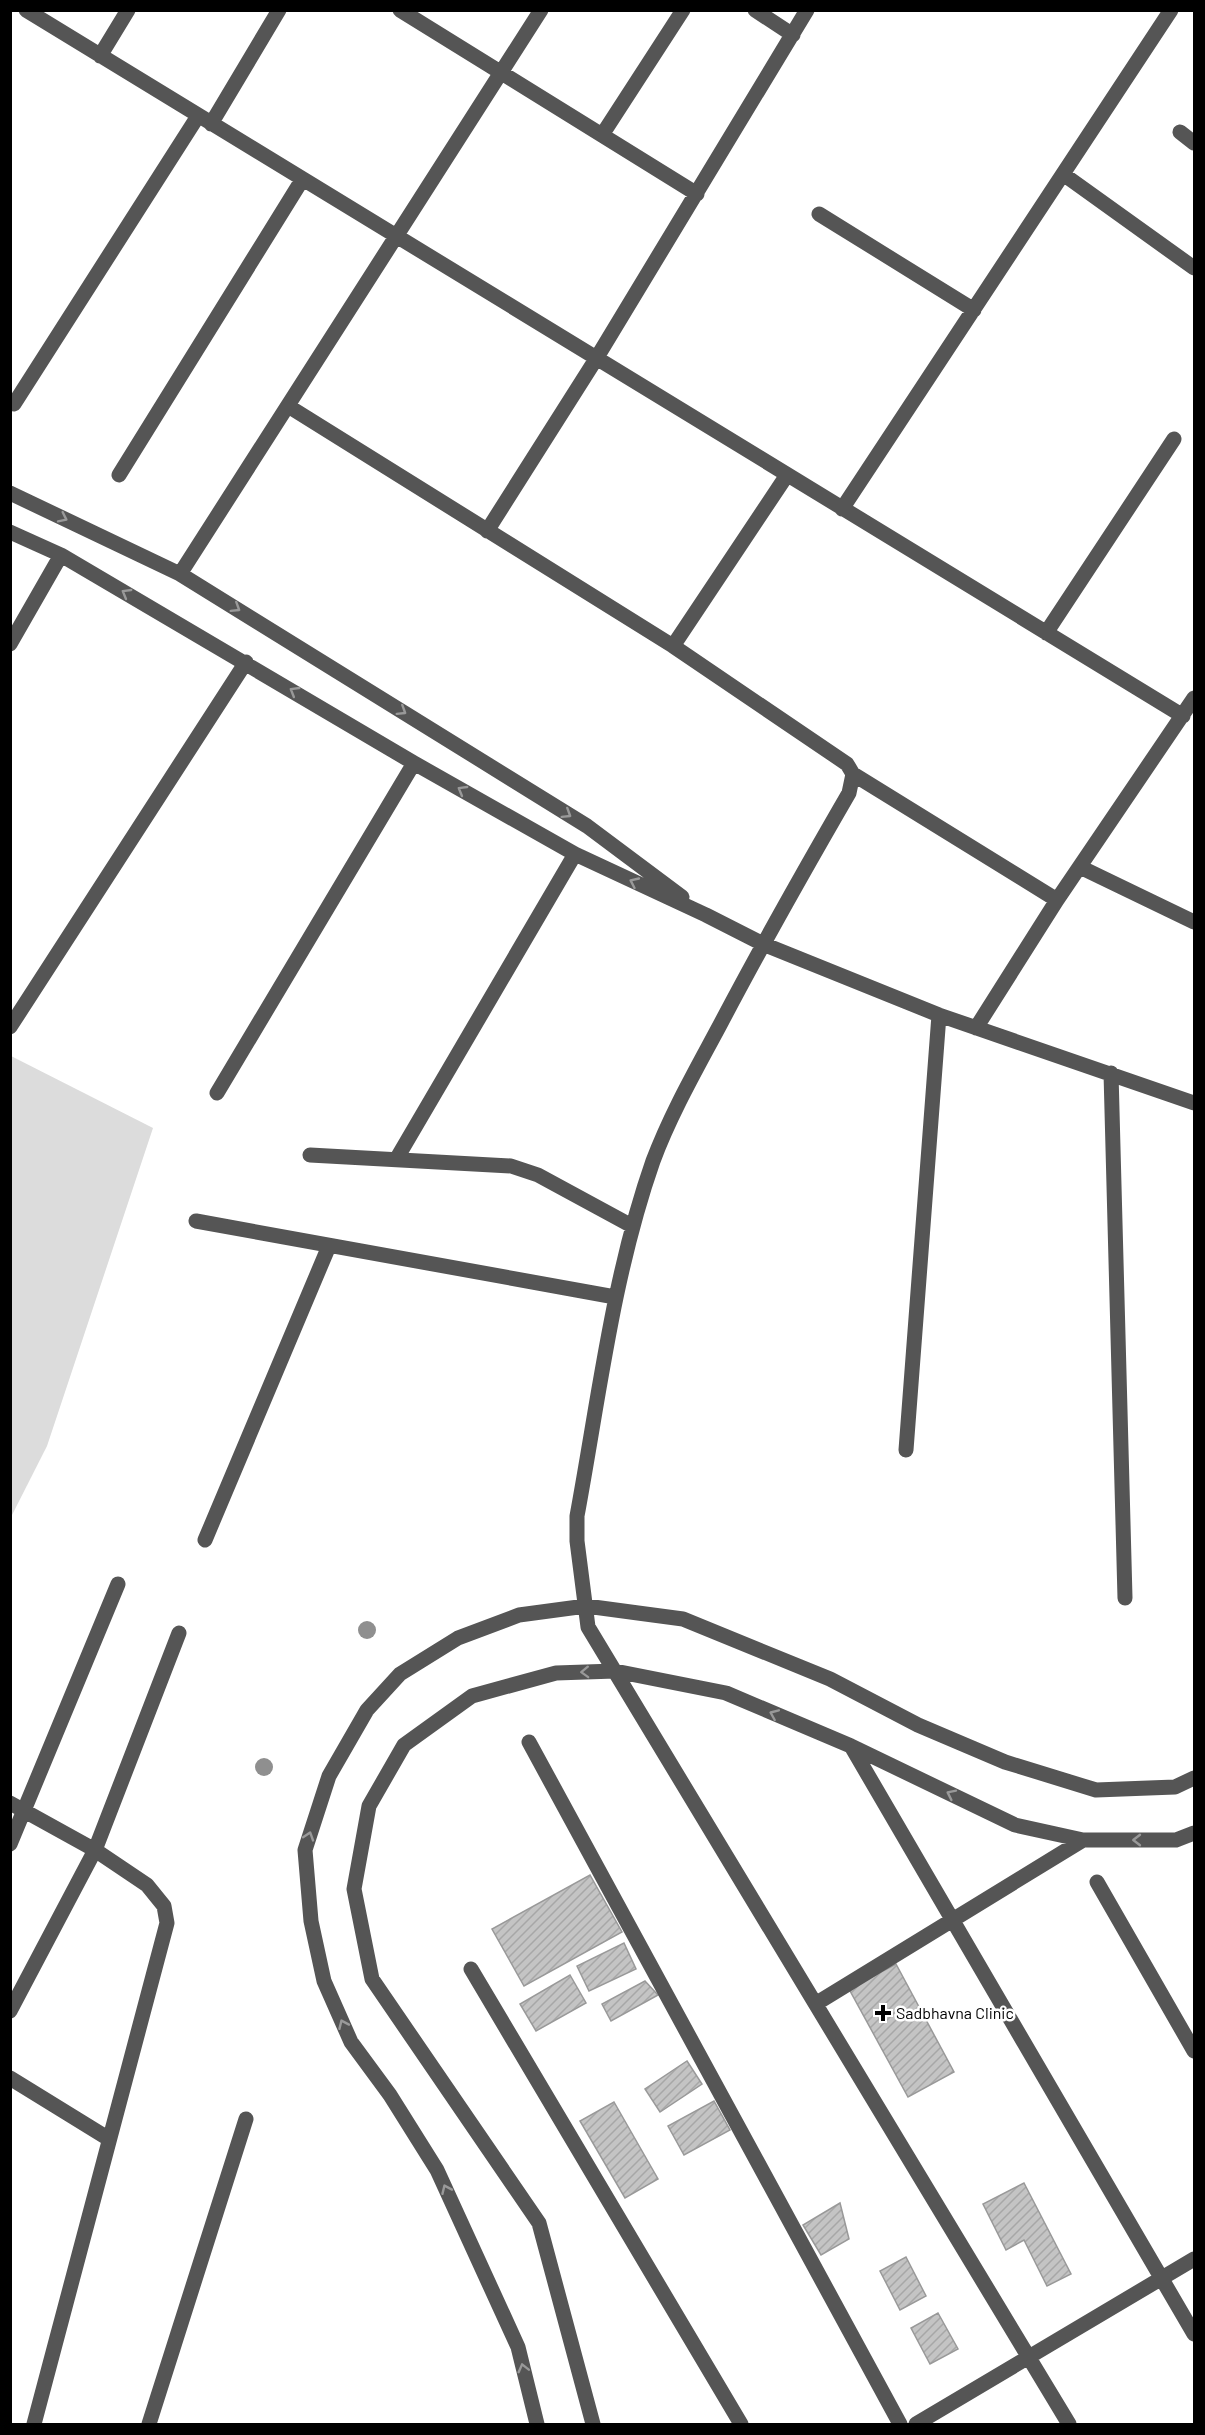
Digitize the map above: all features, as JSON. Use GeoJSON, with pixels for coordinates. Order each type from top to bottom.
{"type":"FeatureCollection","features":[{"type":"Feature","properties":{"kind":"street"},"geometry":{"type":"LineString","coordinates":[[26,10],[394,237],[1182,716]]}},
{"type":"Feature","properties":{"kind":"street"},"geometry":{"type":"LineString","coordinates":[[100,56],[128,10]]}},
{"type":"Feature","properties":{"kind":"street"},"geometry":{"type":"LineString","coordinates":[[14,404],[279,10]]}},
{"type":"Feature","properties":{"kind":"street"},"geometry":{"type":"LineString","coordinates":[[400,10],[697,194]]}},
{"type":"Feature","properties":{"kind":"street"},"geometry":{"type":"LineString","coordinates":[[180,574],[541,10]]}},
{"type":"Feature","properties":{"kind":"street"},"geometry":{"type":"LineString","coordinates":[[602,135],[683,10]]}},
{"type":"Feature","properties":{"kind":"street"},"geometry":{"type":"LineString","coordinates":[[755,10],[793,35]]}},
{"type":"Feature","properties":{"kind":"street"},"geometry":{"type":"LineString","coordinates":[[487,531],[596,359],[807,10]]}},
{"type":"Feature","properties":{"kind":"street"},"geometry":{"type":"LineString","coordinates":[[842,509],[1171,10]]}},
{"type":"Feature","properties":{"kind":"street"},"geometry":{"type":"LineString","coordinates":[[1180,132],[1194,143]]}},
{"type":"Feature","properties":{"kind":"street"},"geometry":{"type":"LineString","coordinates":[[1063,174],[1194,268]]}},
{"type":"Feature","properties":{"kind":"street"},"geometry":{"type":"LineString","coordinates":[[119,475],[302,180]]}},
{"type":"Feature","properties":{"kind":"street"},"geometry":{"type":"LineString","coordinates":[[819,214],[974,310]]}},
{"type":"Feature","properties":{"kind":"street"},"geometry":{"type":"LineString","coordinates":[[288,406],[673,646],[847,764],[854,774],[1057,900]]}},
{"type":"Feature","properties":{"kind":"street"},"geometry":{"type":"LineString","coordinates":[[1046,633],[1174,439]]}},
{"type":"Feature","properties":{"kind":"street"},"geometry":{"type":"LineString","coordinates":[[673,646],[787,475]]}},
{"type":"Feature","properties":{"kind":"street"},"geometry":{"type":"LineString","coordinates":[[10,493],[180,574],[587,826],[706,915]]}},
{"type":"Feature","properties":{"kind":"street"},"geometry":{"type":"LineString","coordinates":[[10,532],[61,555],[414,763],[575,854],[763,944],[939,1015],[1194,1103]]}},
{"type":"Feature","properties":{"kind":"street"},"geometry":{"type":"LineString","coordinates":[[10,645],[61,555]]}},
{"type":"Feature","properties":{"kind":"street"},"geometry":{"type":"LineString","coordinates":[[10,1027],[246,662]]}},
{"type":"Feature","properties":{"kind":"street"},"geometry":{"type":"LineString","coordinates":[[976,1028],[1057,900],[1194,698]]}},
{"type":"Feature","properties":{"kind":"street"},"geometry":{"type":"LineString","coordinates":[[217,1093],[414,763]]}},
{"type":"Feature","properties":{"kind":"street"},"geometry":{"type":"LineString","coordinates":[[854,774],[849,793],[763,944],[690,1080],[654,1159],[632,1226],[615,1297],[577,1516],[588,1627],[1030,2355],[1069,2424]]}},
{"type":"Feature","properties":{"kind":"street"},"geometry":{"type":"LineString","coordinates":[[397,1158],[575,854]]}},
{"type":"Feature","properties":{"kind":"street"},"geometry":{"type":"LineString","coordinates":[[1080,867],[1194,922]]}},
{"type":"Feature","properties":{"kind":"street"},"geometry":{"type":"LineString","coordinates":[[906,1450],[939,1015]]}},
{"type":"Feature","properties":{"kind":"street"},"geometry":{"type":"LineString","coordinates":[[1111,1073],[1125,1598]]}},
{"type":"Feature","properties":{"kind":"street"},"geometry":{"type":"LineString","coordinates":[[310,1155],[511,1166],[538,1175],[632,1226]]}},
{"type":"Feature","properties":{"kind":"street"},"geometry":{"type":"LineString","coordinates":[[196,1221],[615,1297]]}},
{"type":"Feature","properties":{"kind":"street"},"geometry":{"type":"LineString","coordinates":[[205,1540],[329,1246]]}},
{"type":"Feature","properties":{"kind":"street"},"geometry":{"type":"LineString","coordinates":[[10,1844],[26,1811],[118,1584]]}},
{"type":"Feature","properties":{"kind":"street"},"geometry":{"type":"LineString","coordinates":[[537,2424],[518,2347],[437,2170],[390,2095],[351,2042],[324,1981],[311,1921],[305,1850],[329,1776],[367,1710],[400,1674],[458,1638],[519,1615],[586,1606],[683,1619],[830,1679],[918,1725],[994,1757],[1096,1790],[1175,1787],[1194,1778]]}},
{"type":"Feature","properties":{"kind":"street"},"geometry":{"type":"LineString","coordinates":[[10,2011],[95,1850],[179,1633]]}},
{"type":"Feature","properties":{"kind":"street"},"geometry":{"type":"LineString","coordinates":[[593,2424],[539,2223],[372,1979],[354,1889],[369,1806],[404,1745],[472,1696],[556,1673],[615,1671],[726,1694],[851,1746],[1015,1825],[1083,1840],[1176,1840],[1194,1833]]}},
{"type":"Feature","properties":{"kind":"street"},"geometry":{"type":"LineString","coordinates":[[529,1742],[900,2424]]}},
{"type":"Feature","properties":{"kind":"street"},"geometry":{"type":"LineString","coordinates":[[851,1746],[1194,2334]]}},
{"type":"Feature","properties":{"kind":"street"},"geometry":{"type":"LineString","coordinates":[[10,1803],[95,1850],[154,1892],[164,1906],[167,1923],[34,2424]]}},
{"type":"Feature","properties":{"kind":"street"},"geometry":{"type":"LineString","coordinates":[[817,2003],[1083,1840]]}},
{"type":"Feature","properties":{"kind":"street"},"geometry":{"type":"LineString","coordinates":[[1097,1882],[1194,2051]]}},
{"type":"Feature","properties":{"kind":"street"},"geometry":{"type":"LineString","coordinates":[[471,1969],[741,2424]]}},
{"type":"Feature","properties":{"kind":"street"},"geometry":{"type":"LineString","coordinates":[[10,2078],[109,2139]]}},
{"type":"Feature","properties":{"kind":"street"},"geometry":{"type":"LineString","coordinates":[[149,2424],[246,2119]]}},
{"type":"Feature","properties":{"kind":"street"},"geometry":{"type":"LineString","coordinates":[[916,2424],[1194,2259]]}},
{"type":"Feature","properties":{"kind":"shaded area"},"geometry":{"type":"Polygon","coordinates":[[[11,1056],[153,1128],[47,1446],[11,1517],[11,1056]]]}},
{"type":"Feature","properties":{"kind":"building"},"geometry":{"type":"Polygon","coordinates":[[[590,1875],[622,1932],[524,1986],[492,1929],[590,1875]]]}},
{"type":"Feature","properties":{"kind":"building"},"geometry":{"type":"Polygon","coordinates":[[[624,1943],[636,1969],[589,1991],[577,1966],[624,1943]]]}},
{"type":"Feature","properties":{"kind":"building"},"geometry":{"type":"Polygon","coordinates":[[[896,1964],[954,2072],[908,2097],[849,1989],[896,1964]]]}},
{"type":"Feature","properties":{"kind":"building"},"geometry":{"type":"Polygon","coordinates":[[[570,1975],[586,2003],[536,2031],[520,2004],[570,1975]]]}},
{"type":"Feature","properties":{"kind":"building"},"geometry":{"type":"Polygon","coordinates":[[[645,1981],[658,1995],[611,2021],[602,2004],[645,1981]]]}},
{"type":"Feature","properties":{"kind":"building"},"geometry":{"type":"Polygon","coordinates":[[[687,2061],[702,2084],[660,2112],[645,2089],[687,2061]]]}},
{"type":"Feature","properties":{"kind":"building"},"geometry":{"type":"Polygon","coordinates":[[[714,2101],[730,2130],[684,2155],[668,2126],[714,2101]]]}},
{"type":"Feature","properties":{"kind":"building"},"geometry":{"type":"Polygon","coordinates":[[[614,2102],[658,2179],[625,2198],[580,2121],[614,2102]]]}},
{"type":"Feature","properties":{"kind":"building"},"geometry":{"type":"Polygon","coordinates":[[[1024,2183],[1071,2274],[1047,2286],[1024,2240],[1006,2250],[983,2204],[1024,2183]]]}},
{"type":"Feature","properties":{"kind":"building"},"geometry":{"type":"Polygon","coordinates":[[[840,2203],[849,2239],[821,2255],[803,2225],[840,2203]]]}},
{"type":"Feature","properties":{"kind":"building"},"geometry":{"type":"Polygon","coordinates":[[[906,2257],[926,2296],[900,2310],[880,2271],[906,2257]]]}},
{"type":"Feature","properties":{"kind":"building"},"geometry":{"type":"Polygon","coordinates":[[[938,2313],[958,2349],[930,2364],[911,2328],[938,2313]]]}},
{"type":"Feature","properties":{"kind":"place","name":"Sadbhavna Clinic"},"geometry":{"type":"Point","coordinates":[883,2013]}}]}
